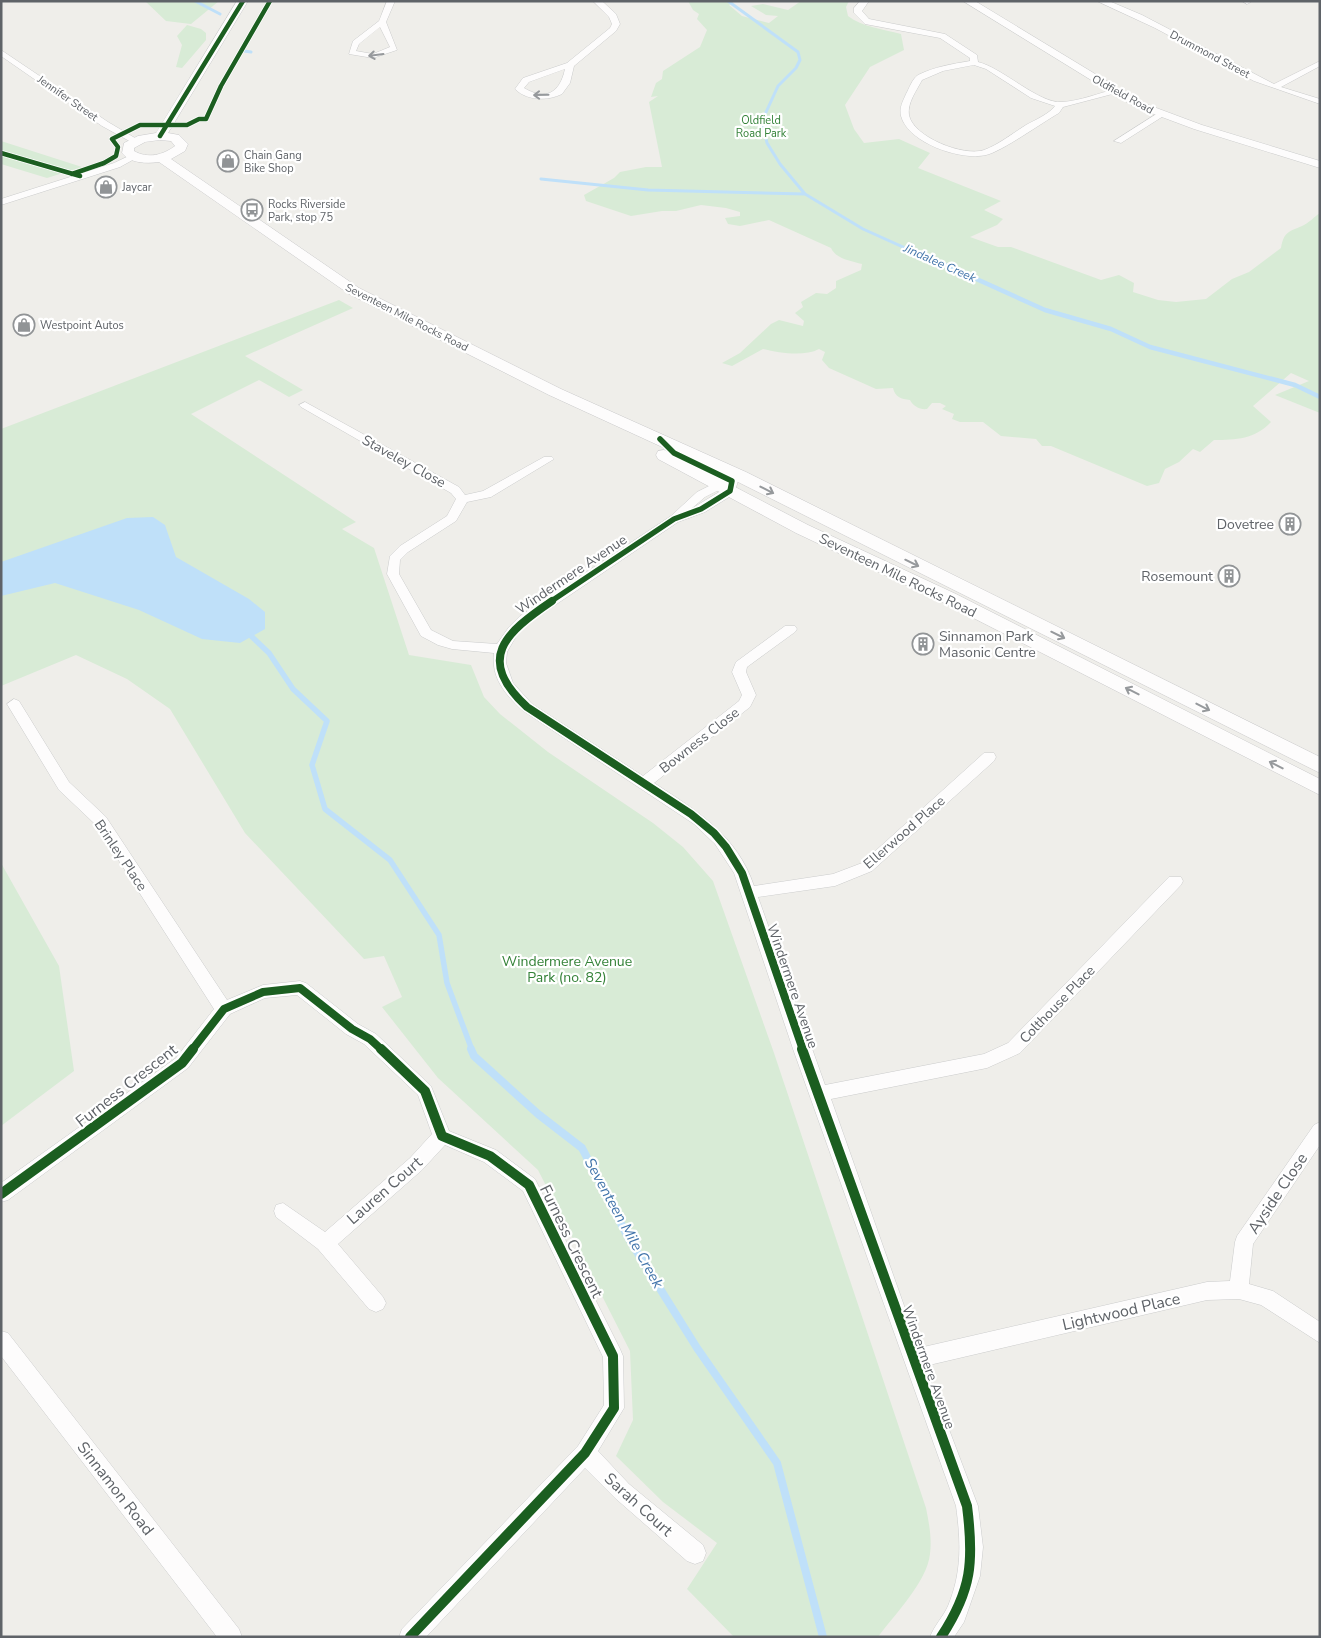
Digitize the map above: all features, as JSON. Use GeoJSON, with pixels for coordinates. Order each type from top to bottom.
{"type":"FeatureCollection","features":[{"type":"Feature","properties":{"kind":"main road"},"geometry":{"type":"LineString","coordinates":[[160,136],[244,3]]}},
{"type":"Feature","properties":{"kind":"main road"},"geometry":{"type":"LineString","coordinates":[[160,136],[175,138],[182,144],[177,152],[161,158],[146,159],[134,157],[127,150],[136,141],[160,136]]}},
{"type":"Feature","properties":{"kind":"main road","name":"Seventeen Mile Rocks Road"},"geometry":{"type":"LineString","coordinates":[[161,158],[196,185],[354,291],[556,392],[660,439],[802,529],[948,598],[1320,788]]}},
{"type":"Feature","properties":{"kind":"main road","name":"Seventeen Mile Rocks Road"},"geometry":{"type":"LineString","coordinates":[[616,419],[647,446],[730,483],[1320,766]]}},
{"type":"Feature","properties":{"kind":"street"},"geometry":{"type":"LineString","coordinates":[[382,22],[394,48],[380,55],[366,56],[352,52],[356,43],[382,22],[391,1]]}},
{"type":"Feature","properties":{"kind":"street"},"geometry":{"type":"LineString","coordinates":[[570,65],[563,89],[559,93],[532,95],[519,89],[526,80],[570,65],[606,37],[616,24],[613,16],[597,1]]}},
{"type":"Feature","properties":{"kind":"street"},"geometry":{"type":"LineString","coordinates":[[865,1],[858,8],[860,18],[877,25],[928,32],[942,36],[974,57],[974,63]]}},
{"type":"Feature","properties":{"kind":"street","name":"Oldfield Road"},"geometry":{"type":"LineString","coordinates":[[968,1],[1116,92],[1157,113],[1320,165]]}},
{"type":"Feature","properties":{"kind":"street","name":"Drummond Street"},"geometry":{"type":"LineString","coordinates":[[1107,2],[1144,18],[1247,75],[1274,87],[1320,102]]}},
{"type":"Feature","properties":{"kind":"street","name":"Jennifer Street"},"geometry":{"type":"LineString","coordinates":[[1,52],[105,124],[136,141]]}},
{"type":"Feature","properties":{"kind":"street"},"geometry":{"type":"LineString","coordinates":[[1060,104],[1056,111],[985,153],[962,154],[939,146],[919,134],[910,125],[905,116],[905,105],[919,78],[941,69],[974,63],[989,67],[1034,96],[1060,104],[1116,92]]}},
{"type":"Feature","properties":{"kind":"street"},"geometry":{"type":"LineString","coordinates":[[1274,87],[1320,63]]}},
{"type":"Feature","properties":{"kind":"street"},"geometry":{"type":"LineString","coordinates":[[1115,139],[1157,113]]}},
{"type":"Feature","properties":{"kind":"street"},"geometry":{"type":"LineString","coordinates":[[1,202],[116,165],[134,157]]}},
{"type":"Feature","properties":{"kind":"street","name":"Staveley Close"},"geometry":{"type":"LineString","coordinates":[[305,405],[455,490],[462,499]]}},
{"type":"Feature","properties":{"kind":"street"},"geometry":{"type":"LineString","coordinates":[[501,650],[449,645],[431,638],[426,633],[393,574],[394,559],[404,549],[452,518],[462,499],[487,494],[548,459]]}},
{"type":"Feature","properties":{"kind":"street","name":"Windermere Avenue"},"geometry":{"type":"LineString","coordinates":[[730,483],[686,505],[674,519],[525,619],[509,634],[501,650],[499,669],[506,686],[517,699],[539,716],[644,783],[717,834],[734,856],[742,873],[912,1359],[967,1506],[972,1547],[966,1588],[956,1614],[941,1637]]}},
{"type":"Feature","properties":{"kind":"street","name":"Bowness Close"},"geometry":{"type":"LineString","coordinates":[[644,783],[745,704],[749,695],[739,672],[741,665],[790,629]]}},
{"type":"Feature","properties":{"kind":"street","name":"Brinley Place"},"geometry":{"type":"LineString","coordinates":[[14,704],[64,786],[101,821],[224,1010]]}},
{"type":"Feature","properties":{"kind":"street","name":"Ellerwood Place"},"geometry":{"type":"LineString","coordinates":[[748,893],[835,880],[867,867],[988,757]]}},
{"type":"Feature","properties":{"kind":"street","name":"Colthouse Place"},"geometry":{"type":"LineString","coordinates":[[820,1094],[987,1061],[1014,1048],[1175,881]]}},
{"type":"Feature","properties":{"kind":"street","name":"Furness Crescent"},"geometry":{"type":"LineString","coordinates":[[1,1194],[182,1063],[224,1010],[263,992],[300,988],[352,1029],[370,1040],[425,1091],[442,1136],[490,1156],[529,1185],[613,1356],[614,1408],[585,1453],[410,1637]]}},
{"type":"Feature","properties":{"kind":"street","name":"Ayside Close"},"geometry":{"type":"LineString","coordinates":[[1238,1290],[1244,1242],[1320,1130]]}},
{"type":"Feature","properties":{"kind":"street","name":"Lauren Court"},"geometry":{"type":"LineString","coordinates":[[324,1242],[416,1164],[442,1136]]}},
{"type":"Feature","properties":{"kind":"street"},"geometry":{"type":"LineString","coordinates":[[284,1211],[324,1242],[376,1303]]}},
{"type":"Feature","properties":{"kind":"street","name":"Lightwood Place"},"geometry":{"type":"LineString","coordinates":[[912,1359],[1207,1291],[1238,1290],[1266,1297],[1320,1334]]}},
{"type":"Feature","properties":{"kind":"street","name":"Sinnamon Road"},"geometry":{"type":"LineString","coordinates":[[1,1340],[231,1637]]}},
{"type":"Feature","properties":{"kind":"street","name":"Sarah Court"},"geometry":{"type":"LineString","coordinates":[[585,1453],[622,1491],[695,1553]]}},
{"type":"Feature","properties":{"kind":"green space"},"geometry":{"type":"Polygon","coordinates":[[[145,1],[219,1],[191,24],[166,21],[145,1]]]}},
{"type":"Feature","properties":{"kind":"green space","name":"Oldfield Road Park"},"geometry":{"type":"Polygon","coordinates":[[[688,1],[735,1],[729,5],[742,16],[769,23],[778,16],[766,15],[751,6],[763,4],[788,10],[801,1],[849,1],[846,7],[848,16],[854,20],[901,34],[904,50],[870,67],[845,105],[854,129],[864,143],[899,139],[930,153],[918,168],[1001,201],[984,210],[1003,219],[997,225],[970,237],[998,247],[1011,247],[1101,280],[1119,275],[1134,283],[1133,292],[1158,300],[1176,302],[1206,299],[1232,279],[1249,272],[1281,248],[1284,238],[1290,231],[1305,225],[1320,213],[1320,413],[1275,395],[1309,381],[1291,373],[1253,406],[1271,422],[1265,428],[1245,437],[1230,440],[1214,440],[1200,452],[1193,449],[1179,462],[1165,469],[1159,483],[1147,486],[1051,446],[1042,446],[1036,439],[1001,436],[983,422],[960,422],[952,419],[954,414],[942,409],[946,406],[940,403],[932,403],[927,409],[919,408],[910,400],[897,395],[893,388],[876,389],[829,368],[822,360],[825,352],[819,349],[799,354],[763,349],[732,366],[722,363],[740,353],[771,324],[779,320],[803,326],[804,321],[795,313],[803,307],[801,302],[816,293],[827,294],[836,288],[836,281],[861,270],[862,264],[840,257],[831,248],[769,220],[740,226],[728,224],[725,218],[740,216],[740,212],[726,208],[701,205],[676,211],[662,211],[631,216],[586,201],[584,195],[614,178],[620,172],[646,167],[662,167],[649,102],[658,96],[651,97],[656,83],[662,79],[663,71],[700,47],[707,30],[697,19],[699,14],[693,10],[688,1]]]}},
{"type":"Feature","properties":{"kind":"green space"},"geometry":{"type":"Polygon","coordinates":[[[187,25],[201,29],[206,33],[206,40],[182,68],[176,67],[182,45],[177,36],[187,25]]]}},
{"type":"Feature","properties":{"kind":"green space"},"geometry":{"type":"Polygon","coordinates":[[[1,141],[82,167],[47,178],[1,164],[1,141]]]}},
{"type":"Feature","properties":{"kind":"green space","name":"Windermere Avenue Park (no. 82)"},"geometry":{"type":"Polygon","coordinates":[[[339,300],[353,308],[245,356],[303,390],[289,397],[259,380],[191,414],[356,522],[342,529],[374,548],[409,655],[471,665],[484,697],[500,714],[548,752],[653,823],[683,847],[713,881],[774,1053],[926,1508],[931,1542],[928,1565],[916,1587],[878,1637],[734,1637],[687,1589],[717,1543],[663,1502],[616,1456],[633,1420],[630,1351],[538,1170],[438,1078],[382,1007],[402,997],[384,956],[364,959],[245,833],[170,709],[127,679],[76,655],[1,686],[1,429],[339,300]]]}},
{"type":"Feature","properties":{"kind":"green space"},"geometry":{"type":"Polygon","coordinates":[[[1,863],[59,966],[74,1071],[1,1126],[1,863]]]}},
{"type":"Feature","properties":{"kind":"water"},"geometry":{"type":"Polygon","coordinates":[[[153,517],[165,525],[176,557],[249,599],[265,612],[265,629],[240,643],[202,639],[139,610],[55,583],[1,596],[1,562],[127,518],[153,517]]]}},
{"type":"Feature","properties":{"kind":"waterway"},"geometry":{"type":"LineString","coordinates":[[195,1],[220,14]]}},
{"type":"Feature","properties":{"kind":"waterway","name":"Jindalee Creek"},"geometry":{"type":"LineString","coordinates":[[728,1],[798,52],[800,60],[796,68],[778,86],[762,121],[767,143],[780,164],[805,194]]}},
{"type":"Feature","properties":{"kind":"waterway"},"geometry":{"type":"LineString","coordinates":[[244,51],[251,52]]}},
{"type":"Feature","properties":{"kind":"waterway"},"geometry":{"type":"LineString","coordinates":[[541,179],[648,190],[805,194]]}},
{"type":"Feature","properties":{"kind":"waterway","name":"Jindalee Creek"},"geometry":{"type":"LineString","coordinates":[[805,194],[863,229],[934,261]]}},
{"type":"Feature","properties":{"kind":"waterway","name":"Jindalee Creek"},"geometry":{"type":"LineString","coordinates":[[932,259],[1045,310],[1111,329],[1150,347],[1295,385],[1320,397]]}},
{"type":"Feature","properties":{"kind":"waterway","name":"Seventeen Mile Creek"},"geometry":{"type":"LineString","coordinates":[[248,633],[269,653],[293,689],[327,721],[312,765],[325,809],[390,860],[439,935],[447,983],[472,1050]]}},
{"type":"Feature","properties":{"kind":"waterway","name":"Seventeen Mile Creek"},"geometry":{"type":"LineString","coordinates":[[471,1049],[474,1056],[538,1114],[582,1148],[629,1239],[697,1348],[777,1463],[823,1637]]}},
{"type":"Feature","properties":{"kind":"cycle path"},"geometry":{"type":"LineString","coordinates":[[160,136],[243,1]]}},
{"type":"Feature","properties":{"kind":"cycle path"},"geometry":{"type":"LineString","coordinates":[[72,174],[104,163],[116,156],[118,147],[112,139],[140,125],[187,125],[199,119],[206,119],[221,86],[270,1]]}},
{"type":"Feature","properties":{"kind":"cycle path"},"geometry":{"type":"LineString","coordinates":[[1,153],[80,176]]}},
{"type":"Feature","properties":{"kind":"cycle path"},"geometry":{"type":"LineString","coordinates":[[660,439],[674,453],[732,481],[730,491],[701,509],[674,519],[525,619],[505,641],[499,663],[501,674],[515,696],[527,707],[700,820],[721,840],[742,873],[802,1049],[820,1094],[967,1506],[972,1547],[969,1576],[956,1614],[941,1637]]}},
{"type":"Feature","properties":{"kind":"cycle path"},"geometry":{"type":"LineString","coordinates":[[1,1194],[182,1063],[224,1009],[263,992],[300,988],[352,1029],[370,1039],[425,1091],[442,1136],[490,1156],[529,1185],[613,1356],[614,1408],[585,1453],[410,1637]]}},
{"type":"Feature","properties":{"kind":"place","name":"Chain Gang Bike Shop"},"geometry":{"type":"Point","coordinates":[228,161]}},
{"type":"Feature","properties":{"kind":"place","name":"Jaycar"},"geometry":{"type":"Point","coordinates":[106,187]}},
{"type":"Feature","properties":{"kind":"place","name":"Rocks Riverside Park, stop 75"},"geometry":{"type":"Point","coordinates":[252,210]}},
{"type":"Feature","properties":{"kind":"place","name":"Westpoint Autos"},"geometry":{"type":"Point","coordinates":[24,325]}},
{"type":"Feature","properties":{"kind":"place","name":"Dovetree"},"geometry":{"type":"Point","coordinates":[1290,524]}},
{"type":"Feature","properties":{"kind":"place","name":"Rosemount"},"geometry":{"type":"Point","coordinates":[1229,576]}},
{"type":"Feature","properties":{"kind":"place","name":"Sinnamon Park Masonic Centre"},"geometry":{"type":"Point","coordinates":[923,644]}}]}
